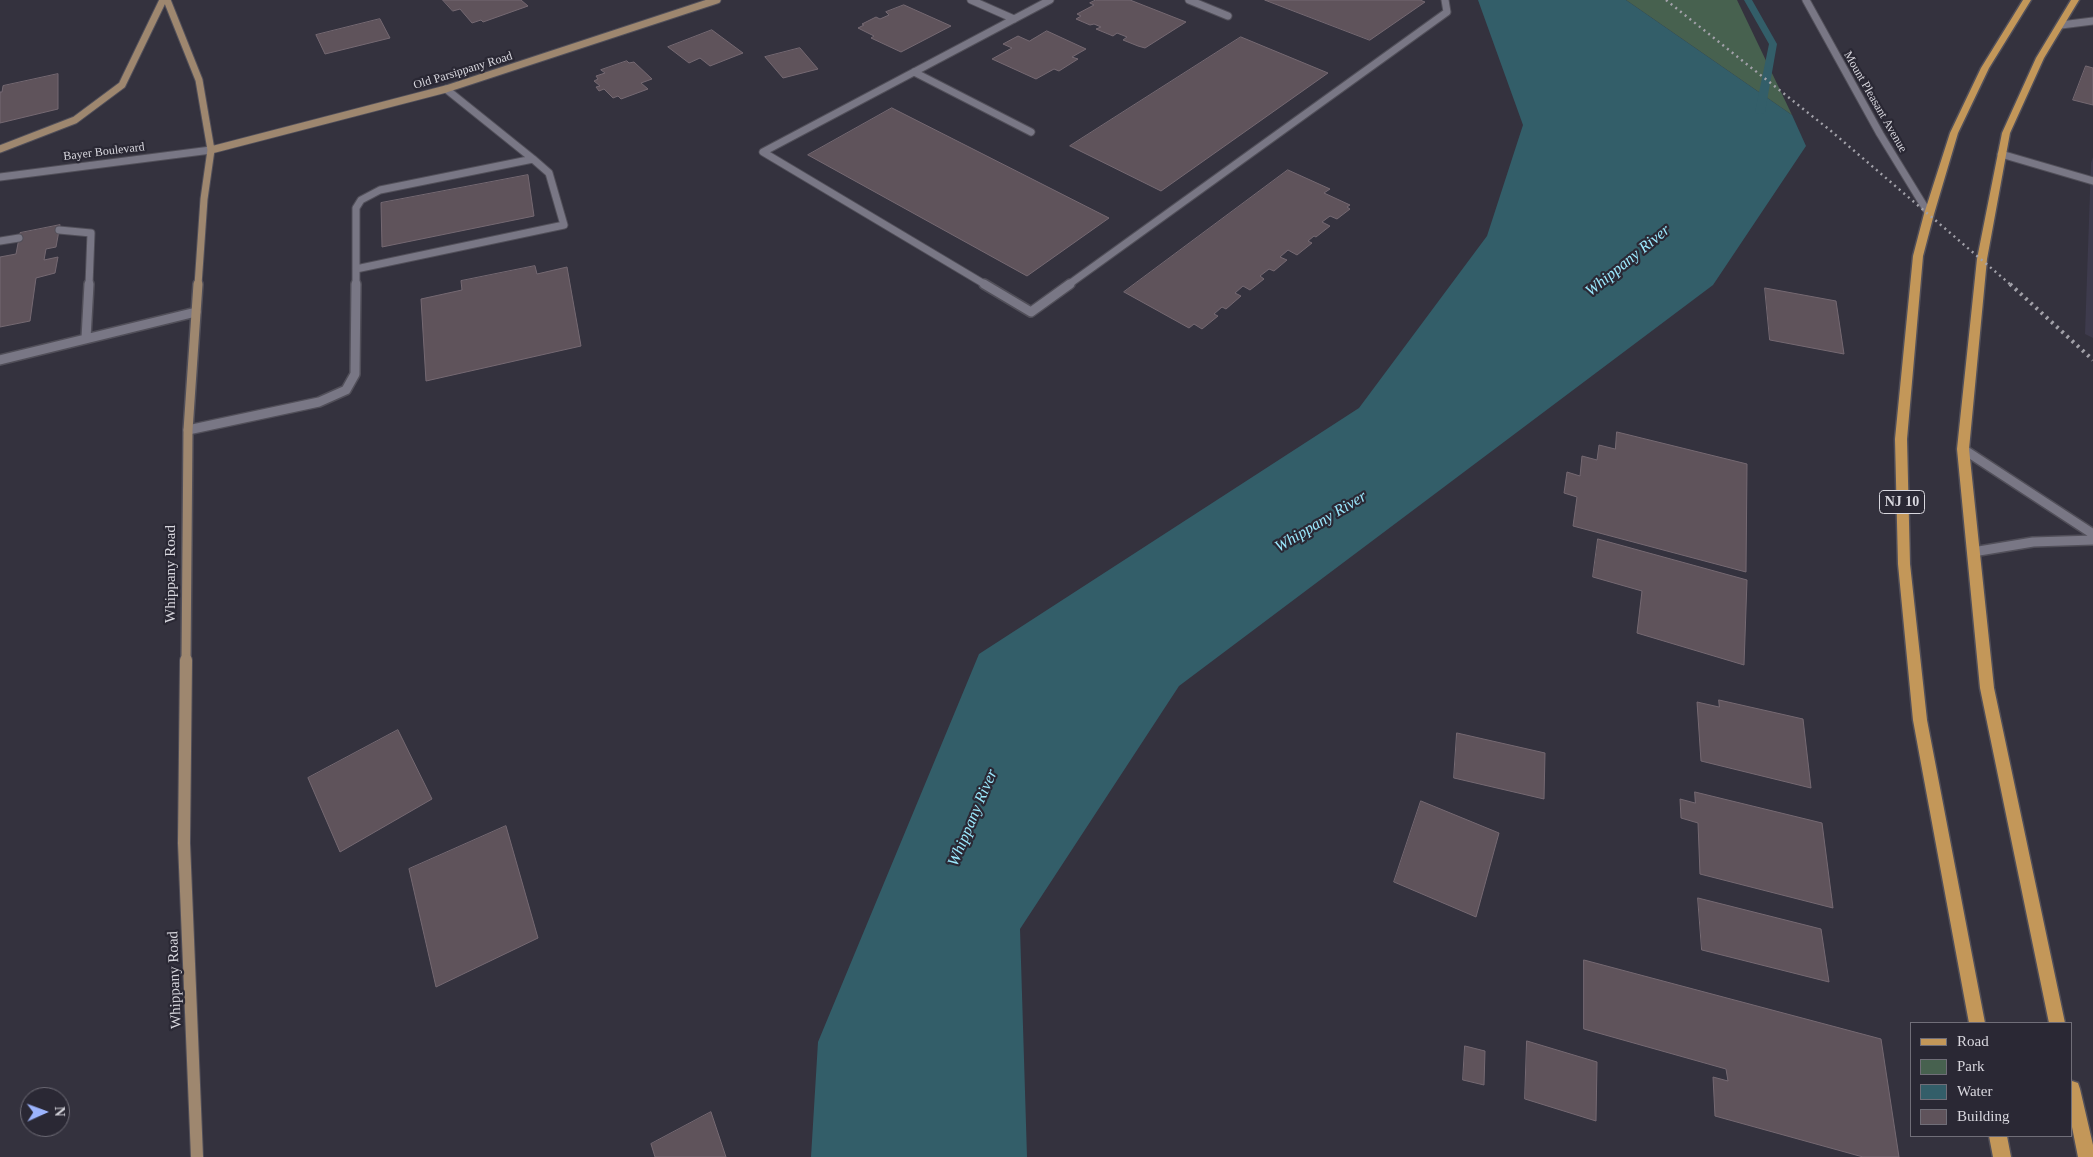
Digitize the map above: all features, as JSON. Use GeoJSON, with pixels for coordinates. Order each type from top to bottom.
{"type":"FeatureCollection","features":[{"type":"Feature","properties":{"kind":"main road"},"geometry":{"type":"LineString","coordinates":[[0,149],[75,120],[122,85],[163,0]]}},
{"type":"Feature","properties":{"kind":"main road","name":"Whippany Road"},"geometry":{"type":"LineString","coordinates":[[167,0],[199,80],[211,150],[204,199],[188,430],[184,843],[197,1157]]}},
{"type":"Feature","properties":{"kind":"main road","name":"Old Parsippany Road"},"geometry":{"type":"LineString","coordinates":[[211,150],[446,89],[717,0]]}},
{"type":"Feature","properties":{"kind":"main road","name":"NJ 10"},"geometry":{"type":"LineString","coordinates":[[1977,1022],[1920,720],[1904,564],[1900,438],[1918,256],[1929,214],[1954,133],[1984,68],[2027,0]]}},
{"type":"Feature","properties":{"kind":"main road"},"geometry":{"type":"LineString","coordinates":[[2057,1022],[1987,688],[1963,449],[1982,260],[2006,133],[2029,83],[2075,0]]}},
{"type":"Feature","properties":{"kind":"main road"},"geometry":{"type":"LineString","coordinates":[[2073,1092],[2088,1138],[2087,1157]]}},
{"type":"Feature","properties":{"kind":"main road"},"geometry":{"type":"LineString","coordinates":[[1998,1137],[2002,1157]]}},
{"type":"Feature","properties":{"kind":"street"},"geometry":{"type":"LineString","coordinates":[[971,0],[1014,20]]}},
{"type":"Feature","properties":{"kind":"street"},"geometry":{"type":"LineString","coordinates":[[1050,0],[763,152],[1030,312],[1447,12],[1445,0]]}},
{"type":"Feature","properties":{"kind":"street"},"geometry":{"type":"LineString","coordinates":[[1189,0],[1228,16]]}},
{"type":"Feature","properties":{"kind":"street","name":"Mount Pleasant Avenue"},"geometry":{"type":"LineString","coordinates":[[1806,0],[1880,134],[1929,214]]}},
{"type":"Feature","properties":{"kind":"street"},"geometry":{"type":"LineString","coordinates":[[2060,25],[2093,22]]}},
{"type":"Feature","properties":{"kind":"street"},"geometry":{"type":"LineString","coordinates":[[914,72],[1031,132]]}},
{"type":"Feature","properties":{"kind":"street"},"geometry":{"type":"LineString","coordinates":[[356,269],[564,225],[549,173],[446,89]]}},
{"type":"Feature","properties":{"kind":"street","name":"Bayer Boulevard"},"geometry":{"type":"LineString","coordinates":[[0,177],[211,150]]}},
{"type":"Feature","properties":{"kind":"street"},"geometry":{"type":"LineString","coordinates":[[2001,154],[2093,181]]}},
{"type":"Feature","properties":{"kind":"street"},"geometry":{"type":"LineString","coordinates":[[188,430],[319,402],[346,390],[356,374],[356,208],[366,197],[380,190],[533,159]]}},
{"type":"Feature","properties":{"kind":"street"},"geometry":{"type":"LineString","coordinates":[[59,230],[91,233],[86,338]]}},
{"type":"Feature","properties":{"kind":"street"},"geometry":{"type":"LineString","coordinates":[[0,241],[20,238]]}},
{"type":"Feature","properties":{"kind":"street"},"geometry":{"type":"LineString","coordinates":[[0,360],[196,312]]}},
{"type":"Feature","properties":{"kind":"street"},"geometry":{"type":"LineString","coordinates":[[1963,449],[2093,534]]}},
{"type":"Feature","properties":{"kind":"street"},"geometry":{"type":"LineString","coordinates":[[1973,552],[2015,543],[2059,539],[2093,540]]}},
{"type":"Feature","properties":{"kind":"shaded area"},"geometry":{"type":"Polygon","coordinates":[[[2093,157],[2093,338],[2085,334],[2091,163],[2093,157]]]}},
{"type":"Feature","properties":{"kind":"green space"},"geometry":{"type":"Polygon","coordinates":[[[1626,0],[1737,0],[1792,115],[1626,0]]]}},
{"type":"Feature","properties":{"kind":"water","name":"Whippany River"},"geometry":{"type":"Polygon","coordinates":[[[1478,0],[1626,0],[1792,115],[1806,146],[1713,285],[1179,686],[1020,929],[1027,1157],[811,1157],[818,1042],[979,654],[1359,408],[1487,236],[1523,125],[1478,0]]]}},
{"type":"Feature","properties":{"kind":"building"},"geometry":{"type":"Polygon","coordinates":[[[443,0],[521,0],[528,6],[483,22],[481,20],[472,23],[460,9],[453,11],[443,0]]]}},
{"type":"Feature","properties":{"kind":"building"},"geometry":{"type":"Polygon","coordinates":[[[1096,0],[1130,0],[1186,22],[1145,48],[1123,40],[1127,37],[1117,33],[1113,36],[1096,29],[1101,27],[1076,19],[1081,16],[1077,14],[1094,5],[1090,3],[1096,0]]]}},
{"type":"Feature","properties":{"kind":"building"},"geometry":{"type":"Polygon","coordinates":[[[1265,0],[1420,0],[1425,2],[1370,40],[1265,0]]]}},
{"type":"Feature","properties":{"kind":"building"},"geometry":{"type":"Polygon","coordinates":[[[904,5],[951,26],[901,52],[871,38],[874,36],[858,28],[876,17],[880,19],[889,15],[886,12],[904,5]]]}},
{"type":"Feature","properties":{"kind":"building"},"geometry":{"type":"Polygon","coordinates":[[[380,19],[390,38],[325,54],[316,35],[380,19]]]}},
{"type":"Feature","properties":{"kind":"building"},"geometry":{"type":"Polygon","coordinates":[[[712,30],[743,53],[710,66],[700,58],[689,63],[668,47],[712,30]]]}},
{"type":"Feature","properties":{"kind":"building"},"geometry":{"type":"Polygon","coordinates":[[[1047,31],[1086,49],[1072,57],[1078,59],[1059,71],[1054,69],[1036,79],[992,59],[1012,48],[1003,44],[1018,36],[1029,41],[1047,31]]]}},
{"type":"Feature","properties":{"kind":"building"},"geometry":{"type":"Polygon","coordinates":[[[1241,37],[1328,73],[1161,191],[1070,146],[1241,37]]]}},
{"type":"Feature","properties":{"kind":"building"},"geometry":{"type":"Polygon","coordinates":[[[800,48],[818,69],[783,78],[765,57],[800,48]]]}},
{"type":"Feature","properties":{"kind":"building"},"geometry":{"type":"Polygon","coordinates":[[[627,61],[629,63],[634,62],[652,79],[641,83],[648,89],[621,99],[618,96],[613,98],[604,89],[599,91],[596,87],[600,86],[594,81],[598,79],[596,76],[605,73],[601,70],[627,61]]]}},
{"type":"Feature","properties":{"kind":"building"},"geometry":{"type":"Polygon","coordinates":[[[2086,66],[2093,68],[2093,105],[2073,100],[2086,66]]]}},
{"type":"Feature","properties":{"kind":"building"},"geometry":{"type":"Polygon","coordinates":[[[58,74],[58,109],[0,123],[0,92],[2,92],[3,86],[58,74]]]}},
{"type":"Feature","properties":{"kind":"building"},"geometry":{"type":"Polygon","coordinates":[[[892,108],[1109,218],[1027,276],[808,155],[892,108]]]}},
{"type":"Feature","properties":{"kind":"building"},"geometry":{"type":"Polygon","coordinates":[[[1288,170],[1330,189],[1324,193],[1350,205],[1347,207],[1350,209],[1337,219],[1330,216],[1322,222],[1330,226],[1308,241],[1312,243],[1297,255],[1288,250],[1280,257],[1287,260],[1274,271],[1269,269],[1260,276],[1264,279],[1250,290],[1243,286],[1235,293],[1241,296],[1226,309],[1222,307],[1214,314],[1218,316],[1202,329],[1194,324],[1189,328],[1124,292],[1288,170]]]}},
{"type":"Feature","properties":{"kind":"building"},"geometry":{"type":"Polygon","coordinates":[[[528,175],[534,216],[382,247],[381,203],[528,175]]]}},
{"type":"Feature","properties":{"kind":"building"},"geometry":{"type":"Polygon","coordinates":[[[60,225],[56,247],[46,249],[44,260],[58,257],[55,273],[36,278],[30,321],[0,327],[0,257],[16,254],[20,233],[60,225]]]}},
{"type":"Feature","properties":{"kind":"building"},"geometry":{"type":"Polygon","coordinates":[[[535,266],[537,274],[567,267],[581,346],[426,381],[421,299],[462,290],[461,281],[535,266]]]}},
{"type":"Feature","properties":{"kind":"building"},"geometry":{"type":"Polygon","coordinates":[[[1765,288],[1836,301],[1844,354],[1770,340],[1765,288]]]}},
{"type":"Feature","properties":{"kind":"building"},"geometry":{"type":"Polygon","coordinates":[[[1617,432],[1747,464],[1746,572],[1573,526],[1577,497],[1564,493],[1567,472],[1580,476],[1582,456],[1597,460],[1599,445],[1615,449],[1617,432]]]}},
{"type":"Feature","properties":{"kind":"building"},"geometry":{"type":"Polygon","coordinates":[[[1598,539],[1747,580],[1744,665],[1637,633],[1642,591],[1593,577],[1598,539]]]}},
{"type":"Feature","properties":{"kind":"building"},"geometry":{"type":"Polygon","coordinates":[[[1719,700],[1803,719],[1811,788],[1701,761],[1697,702],[1719,707],[1719,700]]]}},
{"type":"Feature","properties":{"kind":"building"},"geometry":{"type":"Polygon","coordinates":[[[398,730],[432,799],[340,852],[308,778],[398,730]]]}},
{"type":"Feature","properties":{"kind":"building"},"geometry":{"type":"Polygon","coordinates":[[[1457,733],[1545,753],[1544,799],[1454,778],[1457,733]]]}},
{"type":"Feature","properties":{"kind":"building"},"geometry":{"type":"Polygon","coordinates":[[[1695,792],[1822,823],[1833,908],[1700,874],[1698,823],[1681,818],[1680,799],[1695,803],[1695,792]]]}},
{"type":"Feature","properties":{"kind":"building"},"geometry":{"type":"Polygon","coordinates":[[[1421,801],[1499,833],[1476,917],[1394,882],[1421,801]]]}},
{"type":"Feature","properties":{"kind":"building"},"geometry":{"type":"Polygon","coordinates":[[[506,826],[538,938],[436,987],[409,869],[506,826]]]}},
{"type":"Feature","properties":{"kind":"building"},"geometry":{"type":"Polygon","coordinates":[[[1698,898],[1821,929],[1829,982],[1702,950],[1698,898]]]}},
{"type":"Feature","properties":{"kind":"building"},"geometry":{"type":"Polygon","coordinates":[[[1584,960],[1881,1039],[1899,1157],[1863,1157],[1715,1116],[1713,1077],[1728,1081],[1726,1069],[1584,1029],[1584,960]]]}},
{"type":"Feature","properties":{"kind":"building"},"geometry":{"type":"Polygon","coordinates":[[[1527,1041],[1597,1062],[1596,1121],[1525,1099],[1527,1041]]]}},
{"type":"Feature","properties":{"kind":"building"},"geometry":{"type":"Polygon","coordinates":[[[1465,1046],[1485,1051],[1484,1085],[1463,1080],[1465,1046]]]}},
{"type":"Feature","properties":{"kind":"building"},"geometry":{"type":"Polygon","coordinates":[[[711,1112],[726,1157],[655,1157],[651,1144],[711,1112]]]}},
{"type":"Feature","properties":{"kind":"waterway"},"geometry":{"type":"LineString","coordinates":[[1748,0],[1773,44],[1760,112]]}},
{"type":"Feature","properties":{"kind":"railway"},"geometry":{"type":"LineString","coordinates":[[1666,0],[1831,131],[2011,285]]}},
{"type":"Feature","properties":{"kind":"railway"},"geometry":{"type":"LineString","coordinates":[[2010,284],[2093,360]]}}]}
